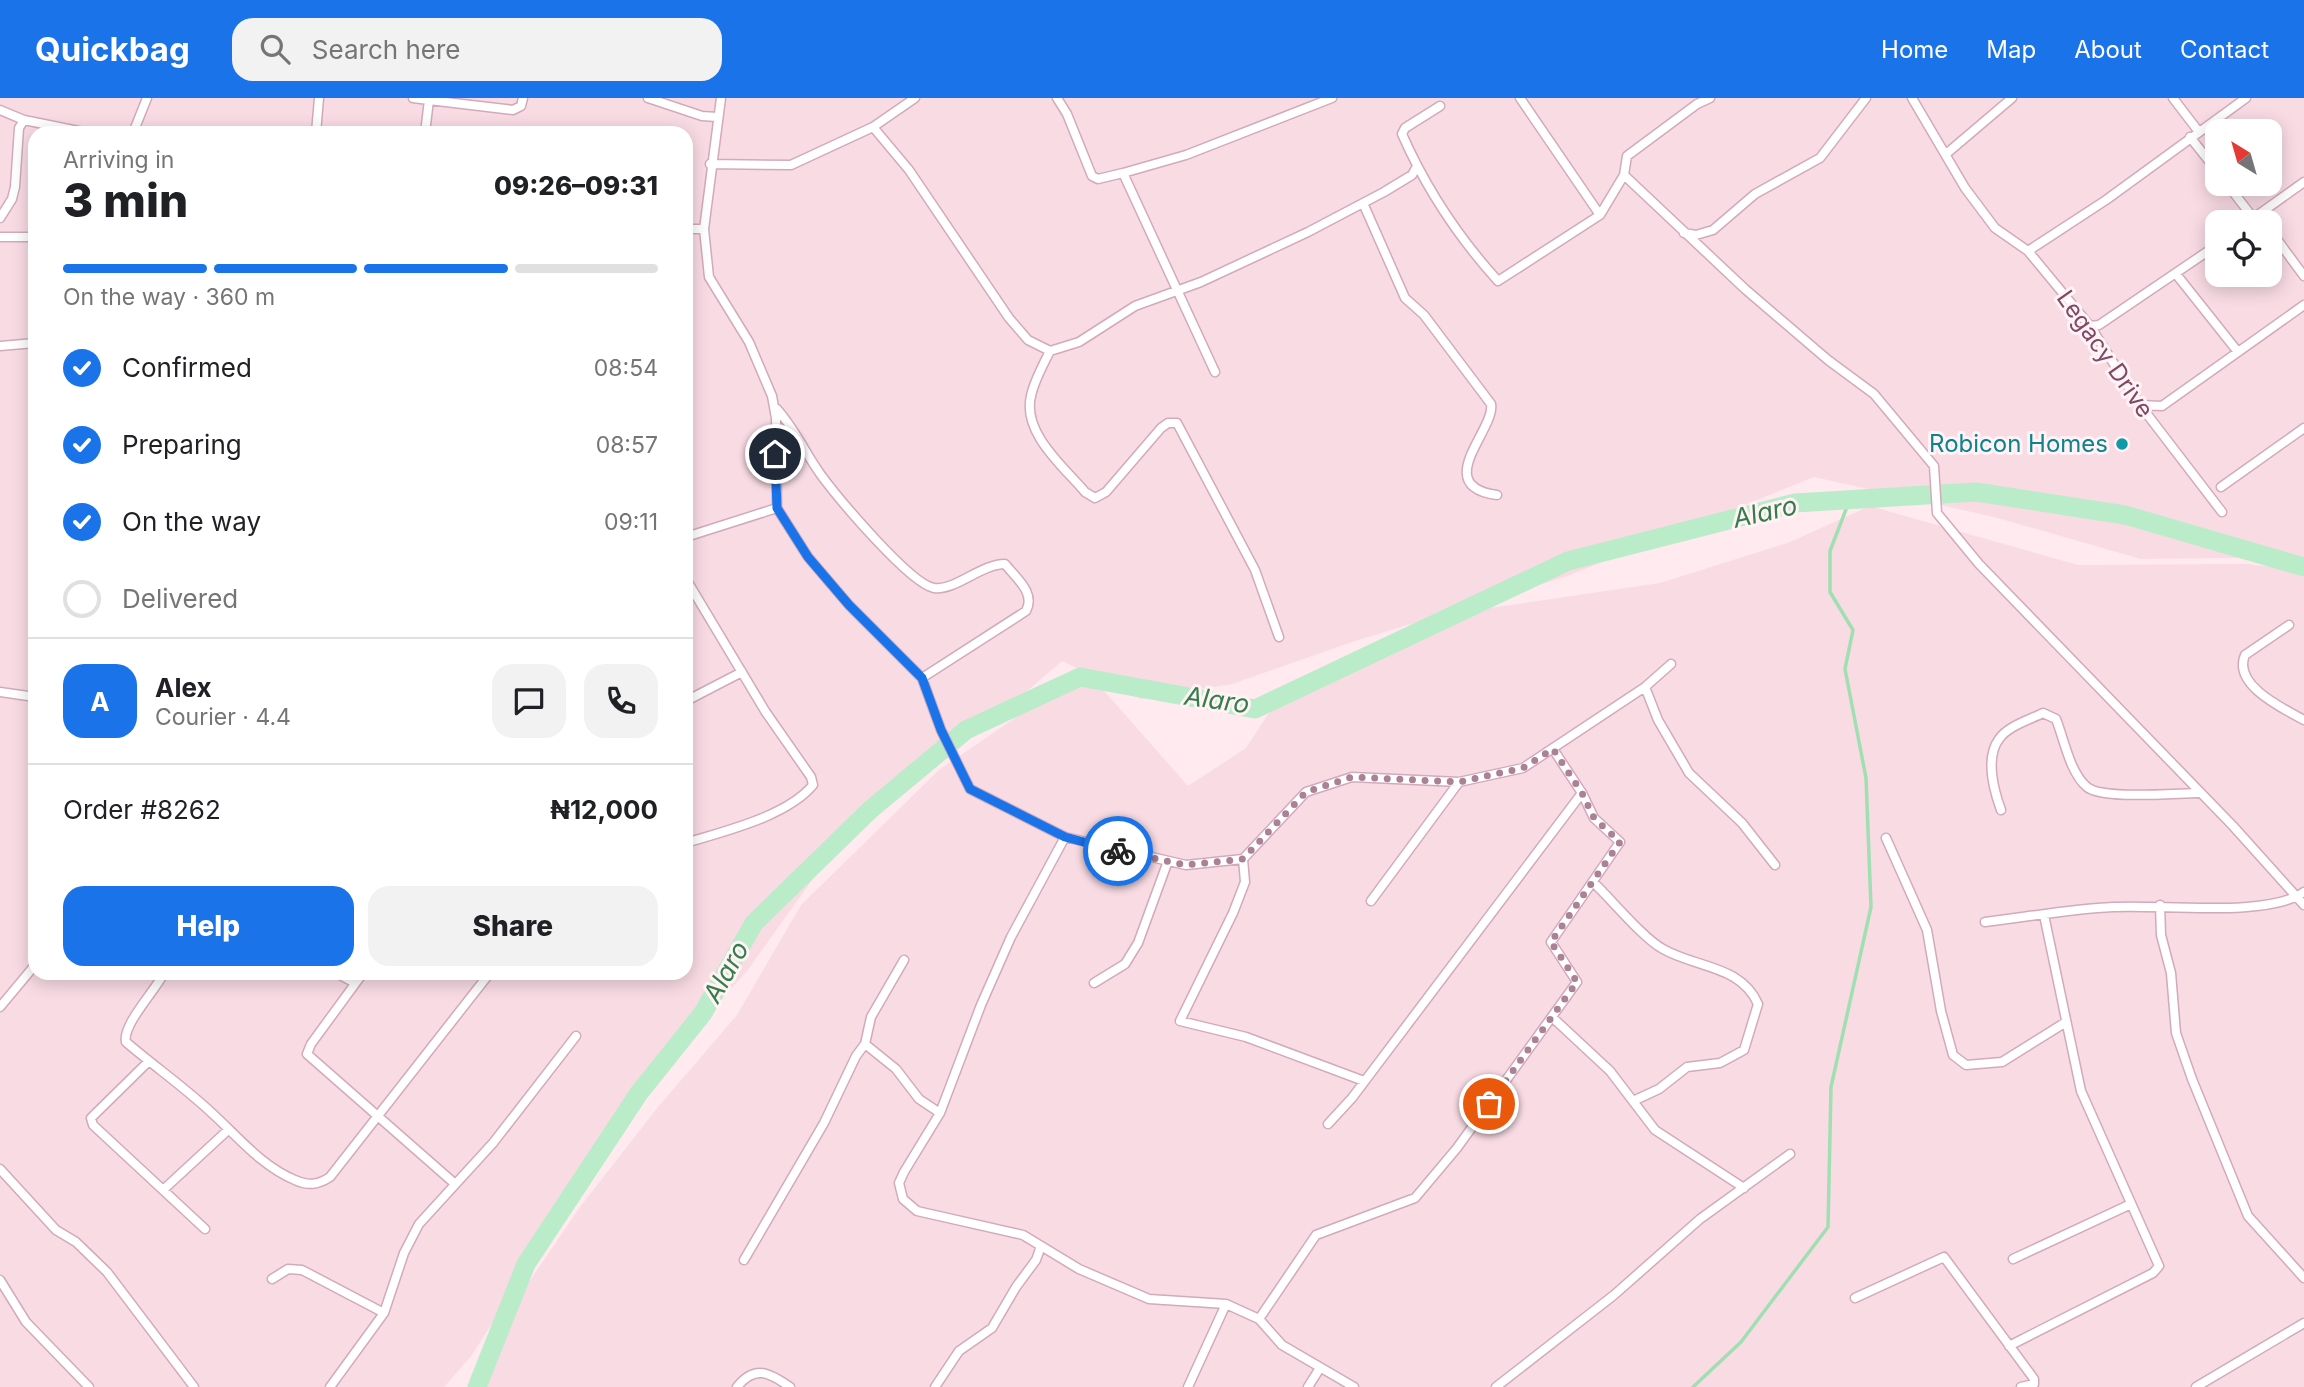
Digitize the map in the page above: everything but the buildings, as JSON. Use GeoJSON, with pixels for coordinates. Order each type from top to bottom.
{"type":"FeatureCollection","features":[{"type":"Feature","properties":{"kind":"street"},"geometry":{"type":"LineString","coordinates":[[137,126],[147,98]]}},
{"type":"Feature","properties":{"kind":"street"},"geometry":{"type":"LineString","coordinates":[[317,126],[319,98]]}},
{"type":"Feature","properties":{"kind":"street"},"geometry":{"type":"LineString","coordinates":[[413,98],[513,110],[521,106],[523,98]]}},
{"type":"Feature","properties":{"kind":"street"},"geometry":{"type":"LineString","coordinates":[[648,98],[702,116],[717,117]]}},
{"type":"Feature","properties":{"kind":"street"},"geometry":{"type":"LineString","coordinates":[[721,98],[710,164],[704,229],[712,287],[749,342],[775,408],[835,492],[922,584],[940,589],[993,564],[1005,564],[1030,595],[1031,603],[1026,611],[922,678]]}},
{"type":"Feature","properties":{"kind":"street"},"geometry":{"type":"LineString","coordinates":[[710,164],[791,165],[873,127],[915,98]]}},
{"type":"Feature","properties":{"kind":"street"},"geometry":{"type":"LineString","coordinates":[[1057,98],[1067,114],[1092,177],[1098,179],[1186,155],[1327,99]]}},
{"type":"Feature","properties":{"kind":"street"},"geometry":{"type":"LineString","coordinates":[[1520,98],[1600,215]]}},
{"type":"Feature","properties":{"kind":"street"},"geometry":{"type":"LineString","coordinates":[[1440,106],[1402,131],[1416,168],[1498,281],[1600,215],[1624,175],[1627,156],[1697,104],[1710,98]]}},
{"type":"Feature","properties":{"kind":"street"},"geometry":{"type":"LineString","coordinates":[[1684,233],[1696,235],[1713,230],[1755,194],[1820,158],[1866,98]]}},
{"type":"Feature","properties":{"kind":"street","name":"Legacy Drive"},"geometry":{"type":"LineString","coordinates":[[1912,98],[1965,188],[1995,228],[2028,251],[2090,326],[2140,405],[2222,512]]}},
{"type":"Feature","properties":{"kind":"street"},"geometry":{"type":"LineString","coordinates":[[1946,154],[2012,98]]}},
{"type":"Feature","properties":{"kind":"street"},"geometry":{"type":"LineString","coordinates":[[2173,98],[2205,152]]}},
{"type":"Feature","properties":{"kind":"street"},"geometry":{"type":"LineString","coordinates":[[2028,251],[2106,200],[2246,98]]}},
{"type":"Feature","properties":{"kind":"street"},"geometry":{"type":"LineString","coordinates":[[426,126],[429,100]]}},
{"type":"Feature","properties":{"kind":"street"},"geometry":{"type":"LineString","coordinates":[[0,110],[24,120],[54,126]]}},
{"type":"Feature","properties":{"kind":"street"},"geometry":{"type":"LineString","coordinates":[[0,218],[12,199],[19,128],[24,120]]}},
{"type":"Feature","properties":{"kind":"street"},"geometry":{"type":"LineString","coordinates":[[873,127],[909,170],[1009,318],[1028,340],[1050,351],[1079,342],[1135,306],[1177,290],[1363,203],[1412,175],[1416,168]]}},
{"type":"Feature","properties":{"kind":"street"},"geometry":{"type":"LineString","coordinates":[[1123,173],[1215,372]]}},
{"type":"Feature","properties":{"kind":"street"},"geometry":{"type":"LineString","coordinates":[[1624,175],[1684,233],[1828,360],[1874,394],[1934,466],[1937,513],[1979,564],[2300,895],[2304,905]]}},
{"type":"Feature","properties":{"kind":"street"},"geometry":{"type":"LineString","coordinates":[[2269,210],[2304,182]]}},
{"type":"Feature","properties":{"kind":"street"},"geometry":{"type":"LineString","coordinates":[[2237,196],[2248,210]]}},
{"type":"Feature","properties":{"kind":"street"},"geometry":{"type":"LineString","coordinates":[[1363,203],[1405,298],[1424,315],[1491,404],[1491,416],[1468,457],[1466,468],[1474,486],[1487,494],[1497,495]]}},
{"type":"Feature","properties":{"kind":"street"},"geometry":{"type":"LineString","coordinates":[[693,229],[704,229]]}},
{"type":"Feature","properties":{"kind":"street"},"geometry":{"type":"LineString","coordinates":[[0,237],[28,237]]}},
{"type":"Feature","properties":{"kind":"street"},"geometry":{"type":"LineString","coordinates":[[2282,246],[2304,276]]}},
{"type":"Feature","properties":{"kind":"street"},"geometry":{"type":"LineString","coordinates":[[2090,326],[2099,325],[2205,253]]}},
{"type":"Feature","properties":{"kind":"street"},"geometry":{"type":"LineString","coordinates":[[2176,274],[2238,352]]}},
{"type":"Feature","properties":{"kind":"street"},"geometry":{"type":"LineString","coordinates":[[2140,405],[2162,406],[2304,305]]}},
{"type":"Feature","properties":{"kind":"street"},"geometry":{"type":"LineString","coordinates":[[0,346],[28,344]]}},
{"type":"Feature","properties":{"kind":"street"},"geometry":{"type":"LineString","coordinates":[[1050,351],[1031,396],[1031,421],[1037,433],[1085,492],[1095,498],[1106,492],[1161,428],[1168,423],[1177,423],[1255,570],[1279,637]]}},
{"type":"Feature","properties":{"kind":"street"},"geometry":{"type":"LineString","coordinates":[[775,408],[777,508],[808,557],[849,605],[922,678],[941,730],[970,789],[1065,837],[1186,865],[1243,859],[1306,792],[1352,777],[1459,782],[1523,768],[1645,687],[1671,664]]}},
{"type":"Feature","properties":{"kind":"street"},"geometry":{"type":"LineString","coordinates":[[2221,487],[2304,428]]}},
{"type":"Feature","properties":{"kind":"street"},"geometry":{"type":"LineString","coordinates":[[693,535],[777,508]]}},
{"type":"Feature","properties":{"kind":"street"},"geometry":{"type":"LineString","coordinates":[[693,591],[781,736],[811,777],[813,785],[800,797],[731,832],[693,841]]}},
{"type":"Feature","properties":{"kind":"street"},"geometry":{"type":"LineString","coordinates":[[2289,625],[2245,655],[2244,668],[2254,687],[2304,720]]}},
{"type":"Feature","properties":{"kind":"street"},"geometry":{"type":"LineString","coordinates":[[693,697],[742,672]]}},
{"type":"Feature","properties":{"kind":"street"},"geometry":{"type":"LineString","coordinates":[[1645,687],[1657,720],[1689,773],[1742,823],[1775,865]]}},
{"type":"Feature","properties":{"kind":"street"},"geometry":{"type":"LineString","coordinates":[[0,692],[28,696]]}},
{"type":"Feature","properties":{"kind":"street"},"geometry":{"type":"LineString","coordinates":[[2001,810],[1990,780],[1997,740],[2009,730],[2043,713],[2056,719],[2077,775],[2088,789],[2105,793],[2199,793]]}},
{"type":"Feature","properties":{"kind":"street"},"geometry":{"type":"LineString","coordinates":[[1259,1319],[1316,1236],[1415,1198],[1457,1148],[1577,982],[1551,942],[1620,842],[1594,818],[1582,793],[1553,749]]}},
{"type":"Feature","properties":{"kind":"street"},"geometry":{"type":"LineString","coordinates":[[1371,901],[1459,782]]}},
{"type":"Feature","properties":{"kind":"street"},"geometry":{"type":"LineString","coordinates":[[1328,1124],[1364,1081],[1582,793]]}},
{"type":"Feature","properties":{"kind":"street"},"geometry":{"type":"LineString","coordinates":[[1065,837],[1011,937],[981,1004],[940,1113],[899,1184],[908,1207],[1023,1235],[1079,1269],[1149,1299],[1227,1304],[1259,1319],[1282,1346],[1354,1387]]}},
{"type":"Feature","properties":{"kind":"street"},"geometry":{"type":"LineString","coordinates":[[1885,838],[1927,930],[1941,1011],[1954,1055],[1966,1065],[2002,1062],[2066,1021]]}},
{"type":"Feature","properties":{"kind":"street"},"geometry":{"type":"LineString","coordinates":[[1243,859],[1245,882],[1209,967],[1180,1021],[1246,1037],[1364,1081]]}},
{"type":"Feature","properties":{"kind":"street"},"geometry":{"type":"LineString","coordinates":[[1094,984],[1125,964],[1138,943],[1168,861]]}},
{"type":"Feature","properties":{"kind":"street"},"geometry":{"type":"LineString","coordinates":[[1594,882],[1662,949],[1733,975],[1751,989],[1758,1004],[1744,1050],[1720,1063],[1688,1067],[1659,1089],[1633,1101]]}},
{"type":"Feature","properties":{"kind":"street"},"geometry":{"type":"LineString","coordinates":[[1985,922],[2109,907],[2231,907],[2300,895]]}},
{"type":"Feature","properties":{"kind":"street"},"geometry":{"type":"LineString","coordinates":[[2160,905],[2161,935],[2171,973],[2176,1033],[2192,1079],[2248,1216],[2304,1278]]}},
{"type":"Feature","properties":{"kind":"street"},"geometry":{"type":"LineString","coordinates":[[2009,1346],[2153,1273],[2159,1266],[2081,1091],[2044,915]]}},
{"type":"Feature","properties":{"kind":"street"},"geometry":{"type":"LineString","coordinates":[[744,1260],[797,1172],[845,1083],[856,1056],[866,1044],[870,1017],[904,960]]}},
{"type":"Feature","properties":{"kind":"street"},"geometry":{"type":"LineString","coordinates":[[0,1007],[28,973]]}},
{"type":"Feature","properties":{"kind":"street"},"geometry":{"type":"LineString","coordinates":[[159,980],[124,1034],[126,1042],[256,1154],[294,1180],[321,1184],[330,1177],[484,980]]}},
{"type":"Feature","properties":{"kind":"street"},"geometry":{"type":"LineString","coordinates":[[348,980],[355,984]]}},
{"type":"Feature","properties":{"kind":"street"},"geometry":{"type":"LineString","coordinates":[[358,980],[311,1044],[307,1054],[310,1060],[454,1183]]}},
{"type":"Feature","properties":{"kind":"street"},"geometry":{"type":"LineString","coordinates":[[1552,1017],[1610,1071],[1655,1130],[1744,1188]]}},
{"type":"Feature","properties":{"kind":"street"},"geometry":{"type":"LineString","coordinates":[[330,1387],[384,1313],[404,1253],[419,1224],[493,1143],[576,1036]]}},
{"type":"Feature","properties":{"kind":"street"},"geometry":{"type":"LineString","coordinates":[[866,1044],[896,1069],[919,1099],[940,1113]]}},
{"type":"Feature","properties":{"kind":"street"},"geometry":{"type":"LineString","coordinates":[[149,1061],[91,1118],[93,1125],[205,1229]]}},
{"type":"Feature","properties":{"kind":"street"},"geometry":{"type":"LineString","coordinates":[[163,1190],[228,1130]]}},
{"type":"Feature","properties":{"kind":"street"},"geometry":{"type":"LineString","coordinates":[[1496,1387],[1550,1347],[1700,1219],[1790,1154]]}},
{"type":"Feature","properties":{"kind":"street"},"geometry":{"type":"LineString","coordinates":[[0,1169],[56,1230],[76,1242],[107,1272],[194,1387]]}},
{"type":"Feature","properties":{"kind":"street"},"geometry":{"type":"LineString","coordinates":[[2013,1259],[2131,1203]]}},
{"type":"Feature","properties":{"kind":"street"},"geometry":{"type":"LineString","coordinates":[[935,1387],[960,1351],[992,1328],[1016,1287],[1036,1260],[1041,1246]]}},
{"type":"Feature","properties":{"kind":"street"},"geometry":{"type":"LineString","coordinates":[[1855,1298],[1944,1257],[2034,1379],[2034,1384],[2021,1387]]}},
{"type":"Feature","properties":{"kind":"street"},"geometry":{"type":"LineString","coordinates":[[272,1279],[288,1269],[302,1270],[384,1313]]}},
{"type":"Feature","properties":{"kind":"street"},"geometry":{"type":"LineString","coordinates":[[0,1280],[26,1322],[89,1387]]}},
{"type":"Feature","properties":{"kind":"street"},"geometry":{"type":"LineString","coordinates":[[1188,1387],[1227,1304]]}},
{"type":"Feature","properties":{"kind":"street"},"geometry":{"type":"LineString","coordinates":[[2196,1387],[2304,1323]]}},
{"type":"Feature","properties":{"kind":"street"},"geometry":{"type":"LineString","coordinates":[[1308,1387],[1320,1368]]}},
{"type":"Feature","properties":{"kind":"street"},"geometry":{"type":"LineString","coordinates":[[737,1387],[746,1377],[760,1372],[769,1373],[790,1387]]}},
{"type":"Feature","properties":{"kind":"shaded area"},"geometry":{"type":"Polygon","coordinates":[[[0,98],[2304,98],[2304,557],[2141,559],[1994,517],[1814,477],[1565,577],[1355,641],[1232,684],[1141,699],[1091,676],[1188,786],[1246,748],[1282,693],[1380,654],[1463,612],[1660,583],[1790,542],[1870,506],[2078,565],[2248,564],[2304,571],[2304,1387],[484,1387],[516,1301],[580,1207],[658,1107],[737,1015],[801,905],[939,770],[1040,701],[1089,674],[1062,661],[999,715],[917,776],[830,855],[747,971],[639,1091],[472,1355],[444,1387],[0,1387],[0,98]]]}},
{"type":"Feature","properties":{"kind":"waterway","name":"Alaro"},"geometry":{"type":"LineString","coordinates":[[477,1387],[526,1264],[639,1093],[703,1013],[754,923],[870,810],[966,730],[1080,677],[1255,709],[1568,561],[1795,503],[1976,492],[2125,515],[2304,567]]}},
{"type":"Feature","properties":{"kind":"waterway"},"geometry":{"type":"LineString","coordinates":[[1693,1387],[1741,1342],[1828,1227],[1831,1087],[1871,907],[1866,778],[1845,669],[1853,630],[1830,592],[1830,551],[1850,499]]}},
{"type":"Feature","properties":{"kind":"way so far"},"geometry":{"type":"LineString","coordinates":[[1118,851],[1186,865],[1243,859],[1306,792],[1352,777],[1459,782],[1523,768],[1553,749],[1582,793],[1594,818],[1620,842],[1551,942],[1577,982],[1489,1104]]}},
{"type":"Feature","properties":{"kind":"place","name":"Robicon Homes"},"geometry":{"type":"Point","coordinates":[2122,444]}},
{"type":"Feature","properties":{"kind":"route"},"geometry":{"type":"LineString","coordinates":[[775,454],[777,508],[808,557],[849,605],[922,678],[923,689],[970,789],[1065,837],[1118,851]]}}]}
